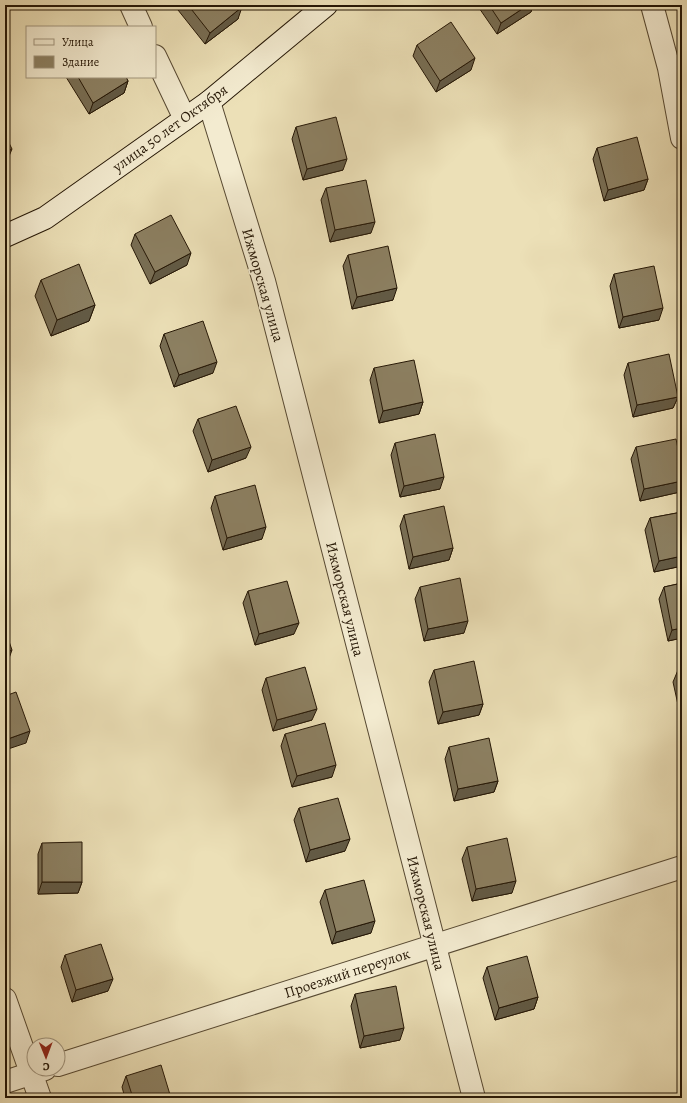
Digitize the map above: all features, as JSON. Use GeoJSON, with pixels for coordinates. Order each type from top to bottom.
{"type":"FeatureCollection","features":[{"type":"Feature","properties":{"kind":"street"},"geometry":{"type":"LineString","coordinates":[[131,5],[141,26]]}},
{"type":"Feature","properties":{"kind":"street","name":"улица 50 лет Октября"},"geometry":{"type":"LineString","coordinates":[[5,236],[45,218],[209,102],[326,5]]}},
{"type":"Feature","properties":{"kind":"street"},"geometry":{"type":"LineString","coordinates":[[652,5],[669,68],[682,138]]}},
{"type":"Feature","properties":{"kind":"street"},"geometry":{"type":"LineString","coordinates":[[156,58],[185,119]]}},
{"type":"Feature","properties":{"kind":"street","name":"Ижморская улица"},"geometry":{"type":"LineString","coordinates":[[209,102],[264,281],[474,1098]]}},
{"type":"Feature","properties":{"kind":"street","name":"Проезжий переулок"},"geometry":{"type":"LineString","coordinates":[[66,1062],[682,867]]}},
{"type":"Feature","properties":{"kind":"street"},"geometry":{"type":"LineString","coordinates":[[5,999],[26,1045]]}},
{"type":"Feature","properties":{"kind":"street"},"geometry":{"type":"LineString","coordinates":[[5,1082],[26,1075]]}},
{"type":"Feature","properties":{"kind":"street"},"geometry":{"type":"LineString","coordinates":[[38,1077],[40,1098]]}},
{"type":"Feature","properties":{"kind":"building"},"geometry":{"type":"Polygon","coordinates":[[[188,5],[240,5],[242,7],[210,33],[188,5]]]}},
{"type":"Feature","properties":{"kind":"building"},"geometry":{"type":"Polygon","coordinates":[[[489,5],[528,5],[501,23],[489,5]]]}},
{"type":"Feature","properties":{"kind":"building"},"geometry":{"type":"Polygon","coordinates":[[[451,22],[475,58],[440,81],[417,45],[451,22]]]}},
{"type":"Feature","properties":{"kind":"building"},"geometry":{"type":"Polygon","coordinates":[[[79,78],[126,78],[128,81],[93,103],[79,78]]]}},
{"type":"Feature","properties":{"kind":"building"},"geometry":{"type":"Polygon","coordinates":[[[336,117],[347,159],[307,169],[296,127],[336,117]]]}},
{"type":"Feature","properties":{"kind":"building"},"geometry":{"type":"Polygon","coordinates":[[[5,135],[12,149],[5,152],[5,135]]]}},
{"type":"Feature","properties":{"kind":"building"},"geometry":{"type":"Polygon","coordinates":[[[637,137],[648,179],[608,190],[597,148],[637,137]]]}},
{"type":"Feature","properties":{"kind":"building"},"geometry":{"type":"Polygon","coordinates":[[[366,180],[375,222],[335,230],[326,188],[366,180]]]}},
{"type":"Feature","properties":{"kind":"building"},"geometry":{"type":"Polygon","coordinates":[[[171,215],[191,253],[155,272],[135,234],[171,215]]]}},
{"type":"Feature","properties":{"kind":"building"},"geometry":{"type":"Polygon","coordinates":[[[388,246],[397,288],[357,297],[348,255],[388,246]]]}},
{"type":"Feature","properties":{"kind":"building"},"geometry":{"type":"Polygon","coordinates":[[[79,264],[95,305],[57,320],[41,280],[79,264]]]}},
{"type":"Feature","properties":{"kind":"building"},"geometry":{"type":"Polygon","coordinates":[[[654,266],[663,308],[623,317],[614,274],[654,266]]]}},
{"type":"Feature","properties":{"kind":"building"},"geometry":{"type":"Polygon","coordinates":[[[203,321],[217,362],[179,375],[164,334],[203,321]]]}},
{"type":"Feature","properties":{"kind":"building"},"geometry":{"type":"Polygon","coordinates":[[[669,354],[678,397],[637,405],[628,363],[669,354]]]}},
{"type":"Feature","properties":{"kind":"building"},"geometry":{"type":"Polygon","coordinates":[[[414,360],[423,402],[383,411],[374,368],[414,360]]]}},
{"type":"Feature","properties":{"kind":"building"},"geometry":{"type":"Polygon","coordinates":[[[236,406],[251,447],[212,460],[198,419],[236,406]]]}},
{"type":"Feature","properties":{"kind":"building"},"geometry":{"type":"Polygon","coordinates":[[[435,434],[444,477],[404,486],[395,443],[435,434]]]}},
{"type":"Feature","properties":{"kind":"building"},"geometry":{"type":"Polygon","coordinates":[[[676,439],[682,468],[682,481],[644,489],[636,447],[676,439]]]}},
{"type":"Feature","properties":{"kind":"building"},"geometry":{"type":"Polygon","coordinates":[[[255,485],[266,527],[227,538],[215,496],[255,485]]]}},
{"type":"Feature","properties":{"kind":"building"},"geometry":{"type":"Polygon","coordinates":[[[444,506],[453,548],[413,557],[404,515],[444,506]]]}},
{"type":"Feature","properties":{"kind":"building"},"geometry":{"type":"Polygon","coordinates":[[[682,512],[682,556],[659,561],[650,518],[682,512]]]}},
{"type":"Feature","properties":{"kind":"building"},"geometry":{"type":"Polygon","coordinates":[[[460,578],[468,621],[428,629],[420,587],[460,578]]]}},
{"type":"Feature","properties":{"kind":"building"},"geometry":{"type":"Polygon","coordinates":[[[287,581],[299,623],[259,634],[248,591],[287,581]]]}},
{"type":"Feature","properties":{"kind":"building"},"geometry":{"type":"Polygon","coordinates":[[[682,583],[682,628],[672,630],[664,587],[682,583]]]}},
{"type":"Feature","properties":{"kind":"building"},"geometry":{"type":"Polygon","coordinates":[[[5,630],[12,650],[5,652],[5,630]]]}},
{"type":"Feature","properties":{"kind":"building"},"geometry":{"type":"Polygon","coordinates":[[[474,661],[483,704],[443,712],[434,670],[474,661]]]}},
{"type":"Feature","properties":{"kind":"building"},"geometry":{"type":"Polygon","coordinates":[[[305,667],[317,709],[277,720],[266,678],[305,667]]]}},
{"type":"Feature","properties":{"kind":"building"},"geometry":{"type":"Polygon","coordinates":[[[682,669],[682,691],[678,670],[682,669]]]}},
{"type":"Feature","properties":{"kind":"building"},"geometry":{"type":"Polygon","coordinates":[[[16,692],[30,731],[5,740],[5,696],[16,692]]]}},
{"type":"Feature","properties":{"kind":"building"},"geometry":{"type":"Polygon","coordinates":[[[325,723],[336,765],[297,776],[285,734],[325,723]]]}},
{"type":"Feature","properties":{"kind":"building"},"geometry":{"type":"Polygon","coordinates":[[[489,738],[498,781],[458,789],[449,747],[489,738]]]}},
{"type":"Feature","properties":{"kind":"building"},"geometry":{"type":"Polygon","coordinates":[[[338,798],[350,839],[310,850],[299,808],[338,798]]]}},
{"type":"Feature","properties":{"kind":"building"},"geometry":{"type":"Polygon","coordinates":[[[507,838],[516,881],[476,889],[467,847],[507,838]]]}},
{"type":"Feature","properties":{"kind":"building"},"geometry":{"type":"Polygon","coordinates":[[[82,842],[82,882],[42,882],[42,843],[82,842]]]}},
{"type":"Feature","properties":{"kind":"building"},"geometry":{"type":"Polygon","coordinates":[[[364,880],[375,921],[336,932],[325,890],[364,880]]]}},
{"type":"Feature","properties":{"kind":"building"},"geometry":{"type":"Polygon","coordinates":[[[101,944],[113,979],[76,990],[65,955],[101,944]]]}},
{"type":"Feature","properties":{"kind":"building"},"geometry":{"type":"Polygon","coordinates":[[[527,956],[538,997],[499,1008],[487,967],[527,956]]]}},
{"type":"Feature","properties":{"kind":"building"},"geometry":{"type":"Polygon","coordinates":[[[396,986],[404,1028],[364,1036],[355,994],[396,986]]]}},
{"type":"Feature","properties":{"kind":"building"},"geometry":{"type":"Polygon","coordinates":[[[161,1065],[171,1098],[133,1098],[126,1076],[161,1065]]]}}]}
